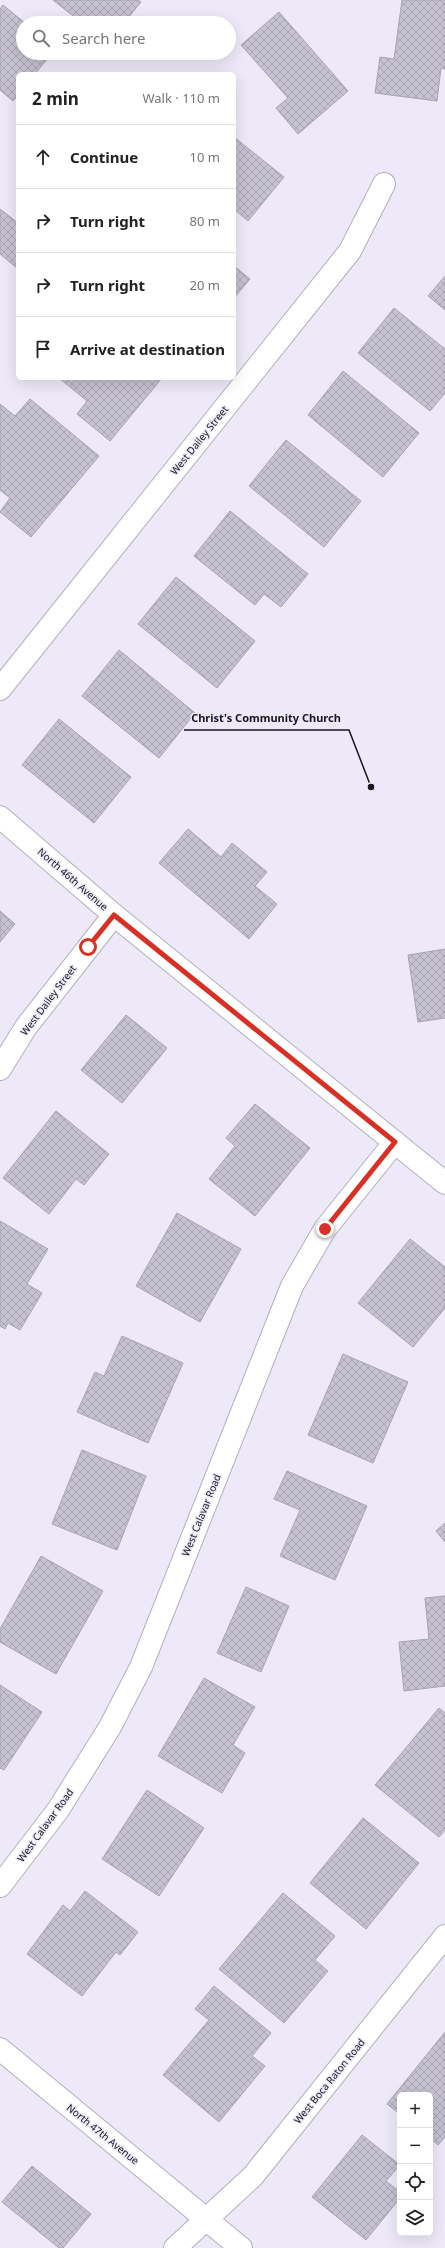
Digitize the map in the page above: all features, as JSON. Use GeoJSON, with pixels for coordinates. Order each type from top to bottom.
{"type":"FeatureCollection","features":[{"type":"Feature","properties":{"kind":"street","name":"West Dailey Street"},"geometry":{"type":"LineString","coordinates":[[0,689],[350,251],[384,184]]}},
{"type":"Feature","properties":{"kind":"street","name":"North 46th Avenue"},"geometry":{"type":"LineString","coordinates":[[0,816],[114,915],[445,1184]]}},
{"type":"Feature","properties":{"kind":"street","name":"West Dailey Street"},"geometry":{"type":"LineString","coordinates":[[0,1069],[26,1027],[114,915]]}},
{"type":"Feature","properties":{"kind":"street","name":"West Calavar Road"},"geometry":{"type":"LineString","coordinates":[[0,1886],[58,1810],[110,1727],[141,1667],[292,1286],[325,1229],[395,1142]]}},
{"type":"Feature","properties":{"kind":"street","name":"West Boca Raton Road"},"geometry":{"type":"LineString","coordinates":[[206,2219],[253,2176],[445,1936]]}},
{"type":"Feature","properties":{"kind":"street","name":"North 47th Avenue"},"geometry":{"type":"LineString","coordinates":[[0,2049],[241,2248]]}},
{"type":"Feature","properties":{"kind":"street"},"geometry":{"type":"LineString","coordinates":[[175,2248],[206,2219]]}},
{"type":"Feature","properties":{"kind":"building"},"geometry":{"type":"Polygon","coordinates":[[[53,0],[138,0],[141,2],[130,16],[73,16],[53,0]]]}},
{"type":"Feature","properties":{"kind":"building"},"geometry":{"type":"Polygon","coordinates":[[[402,0],[445,0],[445,69],[441,68],[437,101],[375,93],[380,57],[394,59],[402,0]]]}},
{"type":"Feature","properties":{"kind":"building"},"geometry":{"type":"Polygon","coordinates":[[[3,5],[16,16],[16,60],[46,60],[37,72],[16,72],[16,97],[13,101],[0,90],[0,9],[3,5]]]}},
{"type":"Feature","properties":{"kind":"building"},"geometry":{"type":"Polygon","coordinates":[[[279,12],[348,91],[298,134],[276,108],[288,98],[241,45],[279,12]]]}},
{"type":"Feature","properties":{"kind":"building"},"geometry":{"type":"Polygon","coordinates":[[[236,139],[284,177],[248,221],[236,211],[236,139]]]}},
{"type":"Feature","properties":{"kind":"building"},"geometry":{"type":"Polygon","coordinates":[[[0,209],[16,221],[16,267],[0,254],[0,209]]]}},
{"type":"Feature","properties":{"kind":"building"},"geometry":{"type":"Polygon","coordinates":[[[236,268],[250,279],[236,296],[236,268]]]}},
{"type":"Feature","properties":{"kind":"building"},"geometry":{"type":"Polygon","coordinates":[[[445,276],[445,310],[428,296],[445,276]]]}},
{"type":"Feature","properties":{"kind":"building"},"geometry":{"type":"Polygon","coordinates":[[[394,308],[445,349],[445,393],[430,411],[358,353],[394,308]]]}},
{"type":"Feature","properties":{"kind":"building"},"geometry":{"type":"Polygon","coordinates":[[[343,371],[419,433],[383,477],[308,415],[343,371]]]}},
{"type":"Feature","properties":{"kind":"building"},"geometry":{"type":"Polygon","coordinates":[[[61,380],[160,380],[110,441],[77,414],[87,401],[61,380]]]}},
{"type":"Feature","properties":{"kind":"building"},"geometry":{"type":"Polygon","coordinates":[[[30,399],[99,456],[31,537],[0,512],[10,498],[0,490],[0,404],[15,416],[30,399]]]}},
{"type":"Feature","properties":{"kind":"building"},"geometry":{"type":"Polygon","coordinates":[[[286,440],[361,501],[324,547],[249,486],[286,440]]]}},
{"type":"Feature","properties":{"kind":"building"},"geometry":{"type":"Polygon","coordinates":[[[230,511],[308,574],[281,607],[264,594],[255,605],[194,556],[230,511]]]}},
{"type":"Feature","properties":{"kind":"building"},"geometry":{"type":"Polygon","coordinates":[[[176,577],[255,641],[217,688],[138,624],[176,577]]]}},
{"type":"Feature","properties":{"kind":"building"},"geometry":{"type":"Polygon","coordinates":[[[119,650],[195,713],[159,758],[82,696],[119,650]]]}},
{"type":"Feature","properties":{"kind":"building"},"geometry":{"type":"Polygon","coordinates":[[[59,719],[131,777],[94,823],[22,765],[59,719]]]}},
{"type":"Feature","properties":{"kind":"building"},"geometry":{"type":"Polygon","coordinates":[[[188,829],[221,857],[232,843],[267,872],[255,886],[277,904],[249,939],[159,863],[188,829]]]}},
{"type":"Feature","properties":{"kind":"building"},"geometry":{"type":"Polygon","coordinates":[[[0,911],[15,924],[0,942],[0,911]]]}},
{"type":"Feature","properties":{"kind":"building"},"geometry":{"type":"Polygon","coordinates":[[[445,949],[445,1018],[418,1022],[408,955],[445,949]]]}},
{"type":"Feature","properties":{"kind":"building"},"geometry":{"type":"Polygon","coordinates":[[[126,1015],[167,1048],[122,1103],[81,1070],[126,1015]]]}},
{"type":"Feature","properties":{"kind":"building"},"geometry":{"type":"Polygon","coordinates":[[[255,1104],[310,1148],[255,1216],[209,1179],[235,1146],[226,1138],[255,1104]]]}},
{"type":"Feature","properties":{"kind":"building"},"geometry":{"type":"Polygon","coordinates":[[[56,1111],[109,1154],[84,1185],[76,1179],[49,1214],[3,1178],[56,1111]]]}},
{"type":"Feature","properties":{"kind":"building"},"geometry":{"type":"Polygon","coordinates":[[[177,1213],[241,1249],[200,1322],[136,1286],[177,1213]]]}},
{"type":"Feature","properties":{"kind":"building"},"geometry":{"type":"Polygon","coordinates":[[[0,1221],[48,1249],[27,1284],[42,1293],[20,1330],[8,1323],[5,1329],[0,1326],[0,1221]]]}},
{"type":"Feature","properties":{"kind":"building"},"geometry":{"type":"Polygon","coordinates":[[[410,1239],[445,1267],[445,1308],[413,1347],[358,1303],[410,1239]]]}},
{"type":"Feature","properties":{"kind":"building"},"geometry":{"type":"Polygon","coordinates":[[[122,1336],[183,1363],[148,1443],[77,1412],[95,1372],[104,1376],[122,1336]]]}},
{"type":"Feature","properties":{"kind":"building"},"geometry":{"type":"Polygon","coordinates":[[[343,1354],[408,1382],[373,1463],[308,1435],[343,1354]]]}},
{"type":"Feature","properties":{"kind":"building"},"geometry":{"type":"Polygon","coordinates":[[[82,1450],[146,1476],[117,1550],[52,1524],[82,1450]]]}},
{"type":"Feature","properties":{"kind":"building"},"geometry":{"type":"Polygon","coordinates":[[[287,1471],[367,1506],[335,1580],[280,1556],[300,1510],[274,1499],[287,1471]]]}},
{"type":"Feature","properties":{"kind":"building"},"geometry":{"type":"Polygon","coordinates":[[[445,1523],[445,1542],[436,1531],[445,1523]]]}},
{"type":"Feature","properties":{"kind":"building"},"geometry":{"type":"Polygon","coordinates":[[[41,1556],[103,1591],[56,1674],[0,1642],[0,1629],[41,1556]]]}},
{"type":"Feature","properties":{"kind":"building"},"geometry":{"type":"Polygon","coordinates":[[[246,1587],[289,1606],[261,1672],[217,1653],[246,1587]]]}},
{"type":"Feature","properties":{"kind":"building"},"geometry":{"type":"Polygon","coordinates":[[[445,1596],[445,1686],[404,1691],[399,1642],[429,1639],[425,1598],[445,1596]]]}},
{"type":"Feature","properties":{"kind":"building"},"geometry":{"type":"Polygon","coordinates":[[[204,1678],[255,1707],[233,1745],[245,1753],[222,1793],[158,1756],[204,1678]]]}},
{"type":"Feature","properties":{"kind":"building"},"geometry":{"type":"Polygon","coordinates":[[[0,1685],[42,1712],[4,1770],[0,1768],[0,1685]]]}},
{"type":"Feature","properties":{"kind":"building"},"geometry":{"type":"Polygon","coordinates":[[[439,1708],[445,1713],[445,1830],[439,1837],[375,1785],[439,1708]]]}},
{"type":"Feature","properties":{"kind":"building"},"geometry":{"type":"Polygon","coordinates":[[[147,1790],[204,1828],[159,1896],[102,1859],[147,1790]]]}},
{"type":"Feature","properties":{"kind":"building"},"geometry":{"type":"Polygon","coordinates":[[[363,1818],[419,1863],[366,1929],[310,1883],[363,1818]]]}},
{"type":"Feature","properties":{"kind":"building"},"geometry":{"type":"Polygon","coordinates":[[[85,1891],[138,1932],[120,1955],[116,1952],[82,1996],[27,1954],[63,1905],[70,1911],[85,1891]]]}},
{"type":"Feature","properties":{"kind":"building"},"geometry":{"type":"Polygon","coordinates":[[[283,1893],[335,1936],[315,1960],[328,1971],[284,2023],[219,1969],[283,1893]]]}},
{"type":"Feature","properties":{"kind":"building"},"geometry":{"type":"Polygon","coordinates":[[[214,1986],[271,2033],[252,2056],[265,2066],[219,2122],[163,2075],[209,2020],[195,2009],[214,1986]]]}},
{"type":"Feature","properties":{"kind":"building"},"geometry":{"type":"Polygon","coordinates":[[[445,2032],[445,2137],[438,2145],[433,2141],[433,2092],[397,2092],[397,2112],[387,2104],[445,2032]]]}},
{"type":"Feature","properties":{"kind":"building"},"geometry":{"type":"Polygon","coordinates":[[[362,2135],[397,2163],[397,2168],[386,2181],[397,2190],[397,2202],[366,2240],[312,2197],[362,2135]]]}},
{"type":"Feature","properties":{"kind":"building"},"geometry":{"type":"Polygon","coordinates":[[[32,2166],[91,2214],[63,2248],[59,2248],[2,2202],[32,2166]]]}},
{"type":"Feature","properties":{"kind":"place","name":"Christ's Community Church"},"geometry":{"type":"Point","coordinates":[371,787]}},
{"type":"Feature","properties":{"kind":"route"},"geometry":{"type":"LineString","coordinates":[[88,947],[114,915],[395,1142],[325,1229]]}}]}
